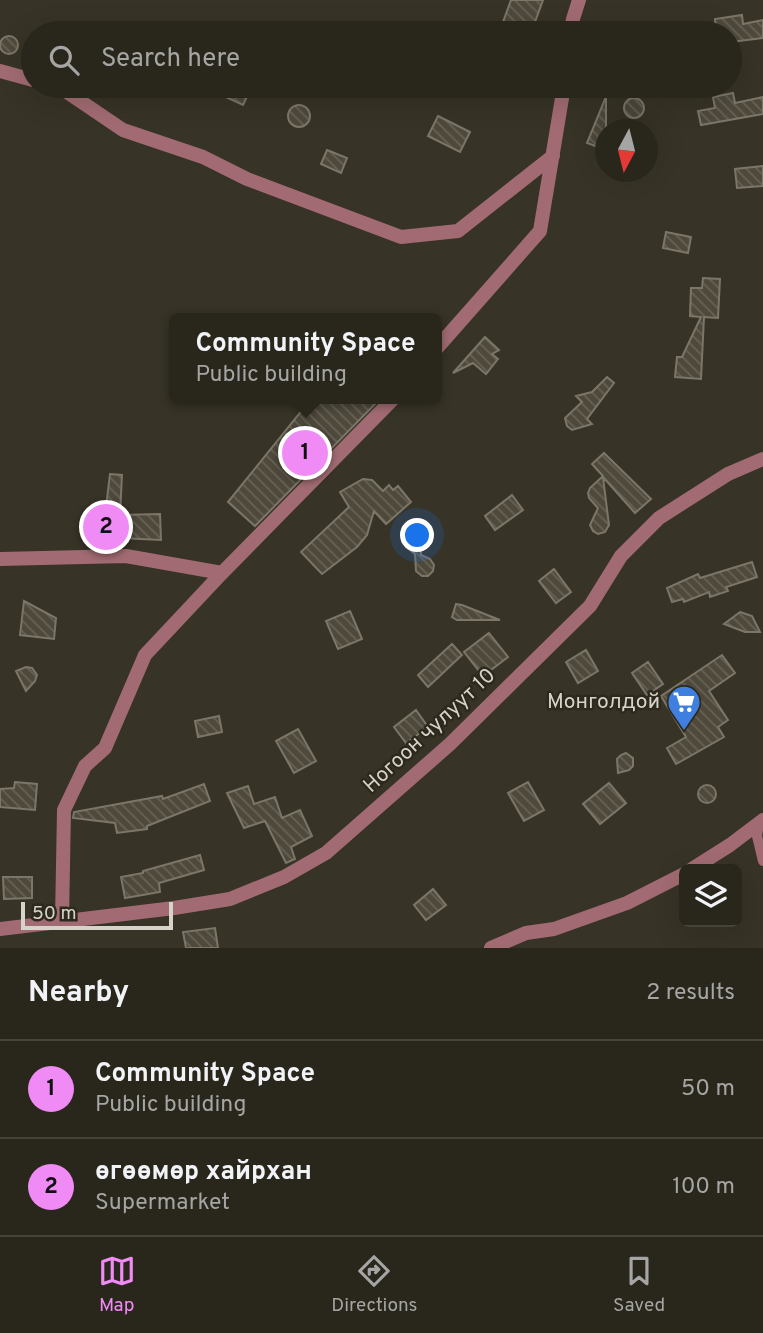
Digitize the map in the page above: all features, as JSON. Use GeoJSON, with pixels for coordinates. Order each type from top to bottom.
{"type":"FeatureCollection","features":[{"type":"Feature","properties":{"kind":"street"},"geometry":{"type":"LineString","coordinates":[[574,21],[579,0]]}},
{"type":"Feature","properties":{"kind":"street"},"geometry":{"type":"LineString","coordinates":[[0,71],[21,77]]}},
{"type":"Feature","properties":{"kind":"street"},"geometry":{"type":"LineString","coordinates":[[76,98],[122,130],[203,157],[247,179],[401,237],[458,231],[553,156]]}},
{"type":"Feature","properties":{"kind":"street"},"geometry":{"type":"LineString","coordinates":[[442,342],[540,231],[562,98]]}},
{"type":"Feature","properties":{"kind":"street"},"geometry":{"type":"LineString","coordinates":[[62,920],[64,810],[85,766],[105,748],[145,655],[388,404]]}},
{"type":"Feature","properties":{"kind":"street","name":"Ногоон чулуут 10"},"geometry":{"type":"LineString","coordinates":[[0,929],[230,899],[284,877],[326,853],[450,744],[590,606],[621,556],[659,518],[728,474],[763,459]]}},
{"type":"Feature","properties":{"kind":"street"},"geometry":{"type":"LineString","coordinates":[[0,559],[126,556],[222,573]]}},
{"type":"Feature","properties":{"kind":"street"},"geometry":{"type":"LineString","coordinates":[[700,864],[761,822]]}},
{"type":"Feature","properties":{"kind":"street"},"geometry":{"type":"LineString","coordinates":[[491,948],[526,933],[554,929],[627,903],[679,877]]}},
{"type":"Feature","properties":{"kind":"lane"},"geometry":{"type":"LineString","coordinates":[[761,822],[758,843],[763,861]]}},
{"type":"Feature","properties":{"kind":"building"},"geometry":{"type":"Polygon","coordinates":[[[511,0],[543,0],[535,21],[503,21],[511,0]]]}},
{"type":"Feature","properties":{"kind":"building"},"geometry":{"type":"Polygon","coordinates":[[[742,15],[743,24],[763,20],[763,38],[742,41],[742,21],[715,19],[742,15]]]}},
{"type":"Feature","properties":{"kind":"building"},"geometry":{"type":"Polygon","coordinates":[[[5,36],[13,36],[18,45],[16,52],[5,54],[0,49],[0,41],[5,36]]]}},
{"type":"Feature","properties":{"kind":"building"},"geometry":{"type":"Polygon","coordinates":[[[763,97],[763,114],[701,125],[698,111],[715,108],[713,98],[734,98],[735,103],[763,97]]]}},
{"type":"Feature","properties":{"kind":"building"},"geometry":{"type":"Polygon","coordinates":[[[228,98],[246,98],[243,105],[228,98]]]}},
{"type":"Feature","properties":{"kind":"building"},"geometry":{"type":"Polygon","coordinates":[[[634,98],[641,101],[644,108],[641,115],[634,118],[627,115],[624,108],[627,101],[634,98]]]}},
{"type":"Feature","properties":{"kind":"building"},"geometry":{"type":"Polygon","coordinates":[[[605,99],[606,99],[606,119],[597,119],[605,99]]]}},
{"type":"Feature","properties":{"kind":"building"},"geometry":{"type":"Polygon","coordinates":[[[299,105],[309,112],[310,116],[303,126],[299,127],[289,120],[288,116],[295,106],[299,105]]]}},
{"type":"Feature","properties":{"kind":"building"},"geometry":{"type":"Polygon","coordinates":[[[438,116],[470,132],[460,152],[428,136],[438,116]]]}},
{"type":"Feature","properties":{"kind":"building"},"geometry":{"type":"Polygon","coordinates":[[[595,123],[595,146],[587,143],[595,123]]]}},
{"type":"Feature","properties":{"kind":"building"},"geometry":{"type":"Polygon","coordinates":[[[327,150],[347,158],[341,173],[321,164],[327,150]]]}},
{"type":"Feature","properties":{"kind":"building"},"geometry":{"type":"Polygon","coordinates":[[[763,166],[763,186],[737,188],[735,169],[763,166]]]}},
{"type":"Feature","properties":{"kind":"building"},"geometry":{"type":"Polygon","coordinates":[[[666,232],[691,237],[688,253],[663,248],[666,232]]]}},
{"type":"Feature","properties":{"kind":"building"},"geometry":{"type":"Polygon","coordinates":[[[703,278],[720,279],[718,318],[704,317],[701,379],[675,377],[677,357],[682,357],[701,317],[690,316],[691,288],[702,288],[703,278]]]}},
{"type":"Feature","properties":{"kind":"building"},"geometry":{"type":"Polygon","coordinates":[[[485,337],[499,350],[492,354],[498,359],[486,374],[473,363],[453,373],[485,337]]]}},
{"type":"Feature","properties":{"kind":"building"},"geometry":{"type":"Polygon","coordinates":[[[607,377],[614,383],[587,419],[592,424],[572,430],[567,426],[565,418],[582,402],[576,396],[592,392],[607,377]]]}},
{"type":"Feature","properties":{"kind":"building"},"geometry":{"type":"Polygon","coordinates":[[[307,404],[375,404],[255,526],[228,502],[307,404]]]}},
{"type":"Feature","properties":{"kind":"building"},"geometry":{"type":"Polygon","coordinates":[[[604,453],[651,499],[635,513],[603,477],[609,525],[605,532],[598,534],[590,525],[598,508],[588,493],[603,476],[592,464],[604,453]]]}},
{"type":"Feature","properties":{"kind":"building"},"geometry":{"type":"Polygon","coordinates":[[[110,474],[122,475],[120,515],[160,514],[161,540],[99,537],[100,507],[106,507],[110,474]]]}},
{"type":"Feature","properties":{"kind":"building"},"geometry":{"type":"Polygon","coordinates":[[[363,479],[372,480],[383,491],[389,485],[393,490],[398,486],[411,502],[386,524],[374,511],[367,535],[357,547],[322,574],[301,552],[349,507],[340,492],[363,479]]]}},
{"type":"Feature","properties":{"kind":"building"},"geometry":{"type":"Polygon","coordinates":[[[512,495],[523,510],[495,530],[485,516],[512,495]]]}},
{"type":"Feature","properties":{"kind":"building"},"geometry":{"type":"Polygon","coordinates":[[[406,533],[420,537],[421,555],[430,559],[434,565],[428,576],[422,576],[416,571],[415,554],[406,547],[406,533]]]}},
{"type":"Feature","properties":{"kind":"building"},"geometry":{"type":"Polygon","coordinates":[[[752,562],[757,577],[726,587],[728,591],[710,597],[709,592],[684,602],[683,599],[672,602],[667,588],[698,574],[700,578],[752,562]]]}},
{"type":"Feature","properties":{"kind":"building"},"geometry":{"type":"Polygon","coordinates":[[[554,569],[571,592],[556,603],[539,581],[554,569]]]}},
{"type":"Feature","properties":{"kind":"building"},"geometry":{"type":"Polygon","coordinates":[[[24,601],[56,618],[54,639],[20,635],[24,601]]]}},
{"type":"Feature","properties":{"kind":"building"},"geometry":{"type":"Polygon","coordinates":[[[456,604],[500,620],[457,620],[452,617],[456,604]]]}},
{"type":"Feature","properties":{"kind":"building"},"geometry":{"type":"Polygon","coordinates":[[[350,611],[362,639],[338,649],[326,621],[350,611]]]}},
{"type":"Feature","properties":{"kind":"building"},"geometry":{"type":"Polygon","coordinates":[[[740,612],[752,616],[760,632],[745,632],[724,624],[740,612]]]}},
{"type":"Feature","properties":{"kind":"building"},"geometry":{"type":"Polygon","coordinates":[[[489,633],[508,657],[483,676],[464,652],[489,633]]]}},
{"type":"Feature","properties":{"kind":"building"},"geometry":{"type":"Polygon","coordinates":[[[452,644],[462,655],[428,687],[418,675],[452,644]]]}},
{"type":"Feature","properties":{"kind":"building"},"geometry":{"type":"Polygon","coordinates":[[[586,650],[598,671],[578,683],[566,662],[586,650]]]}},
{"type":"Feature","properties":{"kind":"building"},"geometry":{"type":"Polygon","coordinates":[[[722,655],[735,673],[709,691],[728,720],[718,727],[724,737],[676,764],[667,748],[686,737],[661,696],[722,655]]]}},
{"type":"Feature","properties":{"kind":"building"},"geometry":{"type":"Polygon","coordinates":[[[648,662],[663,684],[647,695],[632,673],[648,662]]]}},
{"type":"Feature","properties":{"kind":"building"},"geometry":{"type":"Polygon","coordinates":[[[32,668],[37,675],[26,691],[16,671],[32,668]]]}},
{"type":"Feature","properties":{"kind":"building"},"geometry":{"type":"Polygon","coordinates":[[[416,710],[428,727],[406,743],[394,727],[416,710]]]}},
{"type":"Feature","properties":{"kind":"building"},"geometry":{"type":"Polygon","coordinates":[[[219,716],[222,732],[198,737],[195,721],[219,716]]]}},
{"type":"Feature","properties":{"kind":"building"},"geometry":{"type":"Polygon","coordinates":[[[298,729],[316,761],[294,773],[276,741],[298,729]]]}},
{"type":"Feature","properties":{"kind":"building"},"geometry":{"type":"Polygon","coordinates":[[[626,753],[633,758],[633,766],[618,773],[617,759],[626,753]]]}},
{"type":"Feature","properties":{"kind":"building"},"geometry":{"type":"Polygon","coordinates":[[[15,782],[37,784],[35,810],[0,807],[0,789],[14,788],[15,782]]]}},
{"type":"Feature","properties":{"kind":"building"},"geometry":{"type":"Polygon","coordinates":[[[528,782],[544,810],[524,821],[508,793],[528,782]]]}},
{"type":"Feature","properties":{"kind":"building"},"geometry":{"type":"Polygon","coordinates":[[[609,783],[626,803],[600,824],[583,804],[609,783]]]}},
{"type":"Feature","properties":{"kind":"building"},"geometry":{"type":"Polygon","coordinates":[[[204,784],[210,801],[147,826],[147,829],[117,833],[115,823],[73,818],[74,812],[162,796],[163,799],[204,784]]]}},
{"type":"Feature","properties":{"kind":"building"},"geometry":{"type":"Polygon","coordinates":[[[707,785],[715,790],[716,794],[711,802],[707,803],[699,798],[698,794],[703,786],[707,785]]]}},
{"type":"Feature","properties":{"kind":"building"},"geometry":{"type":"Polygon","coordinates":[[[248,786],[254,804],[275,797],[282,818],[300,810],[312,836],[291,847],[295,859],[286,863],[265,821],[244,828],[227,793],[248,786]]]}},
{"type":"Feature","properties":{"kind":"building"},"geometry":{"type":"Polygon","coordinates":[[[200,855],[204,870],[159,883],[160,892],[125,898],[121,877],[200,855]]]}},
{"type":"Feature","properties":{"kind":"building"},"geometry":{"type":"Polygon","coordinates":[[[3,877],[32,877],[32,898],[4,899],[3,877]]]}},
{"type":"Feature","properties":{"kind":"building"},"geometry":{"type":"Polygon","coordinates":[[[433,889],[446,905],[426,920],[414,905],[433,889]]]}},
{"type":"Feature","properties":{"kind":"building"},"geometry":{"type":"Polygon","coordinates":[[[215,928],[218,948],[186,948],[183,932],[215,928]]]}},
{"type":"Feature","properties":{"kind":"place","name":"Community Space"},"geometry":{"type":"Point","coordinates":[305,453]}},
{"type":"Feature","properties":{"kind":"place","name":"өгөөмөр хайрхан"},"geometry":{"type":"Point","coordinates":[106,527]}},
{"type":"Feature","properties":{"kind":"place","name":"Монголдой"},"geometry":{"type":"Point","coordinates":[684,732]}}]}
